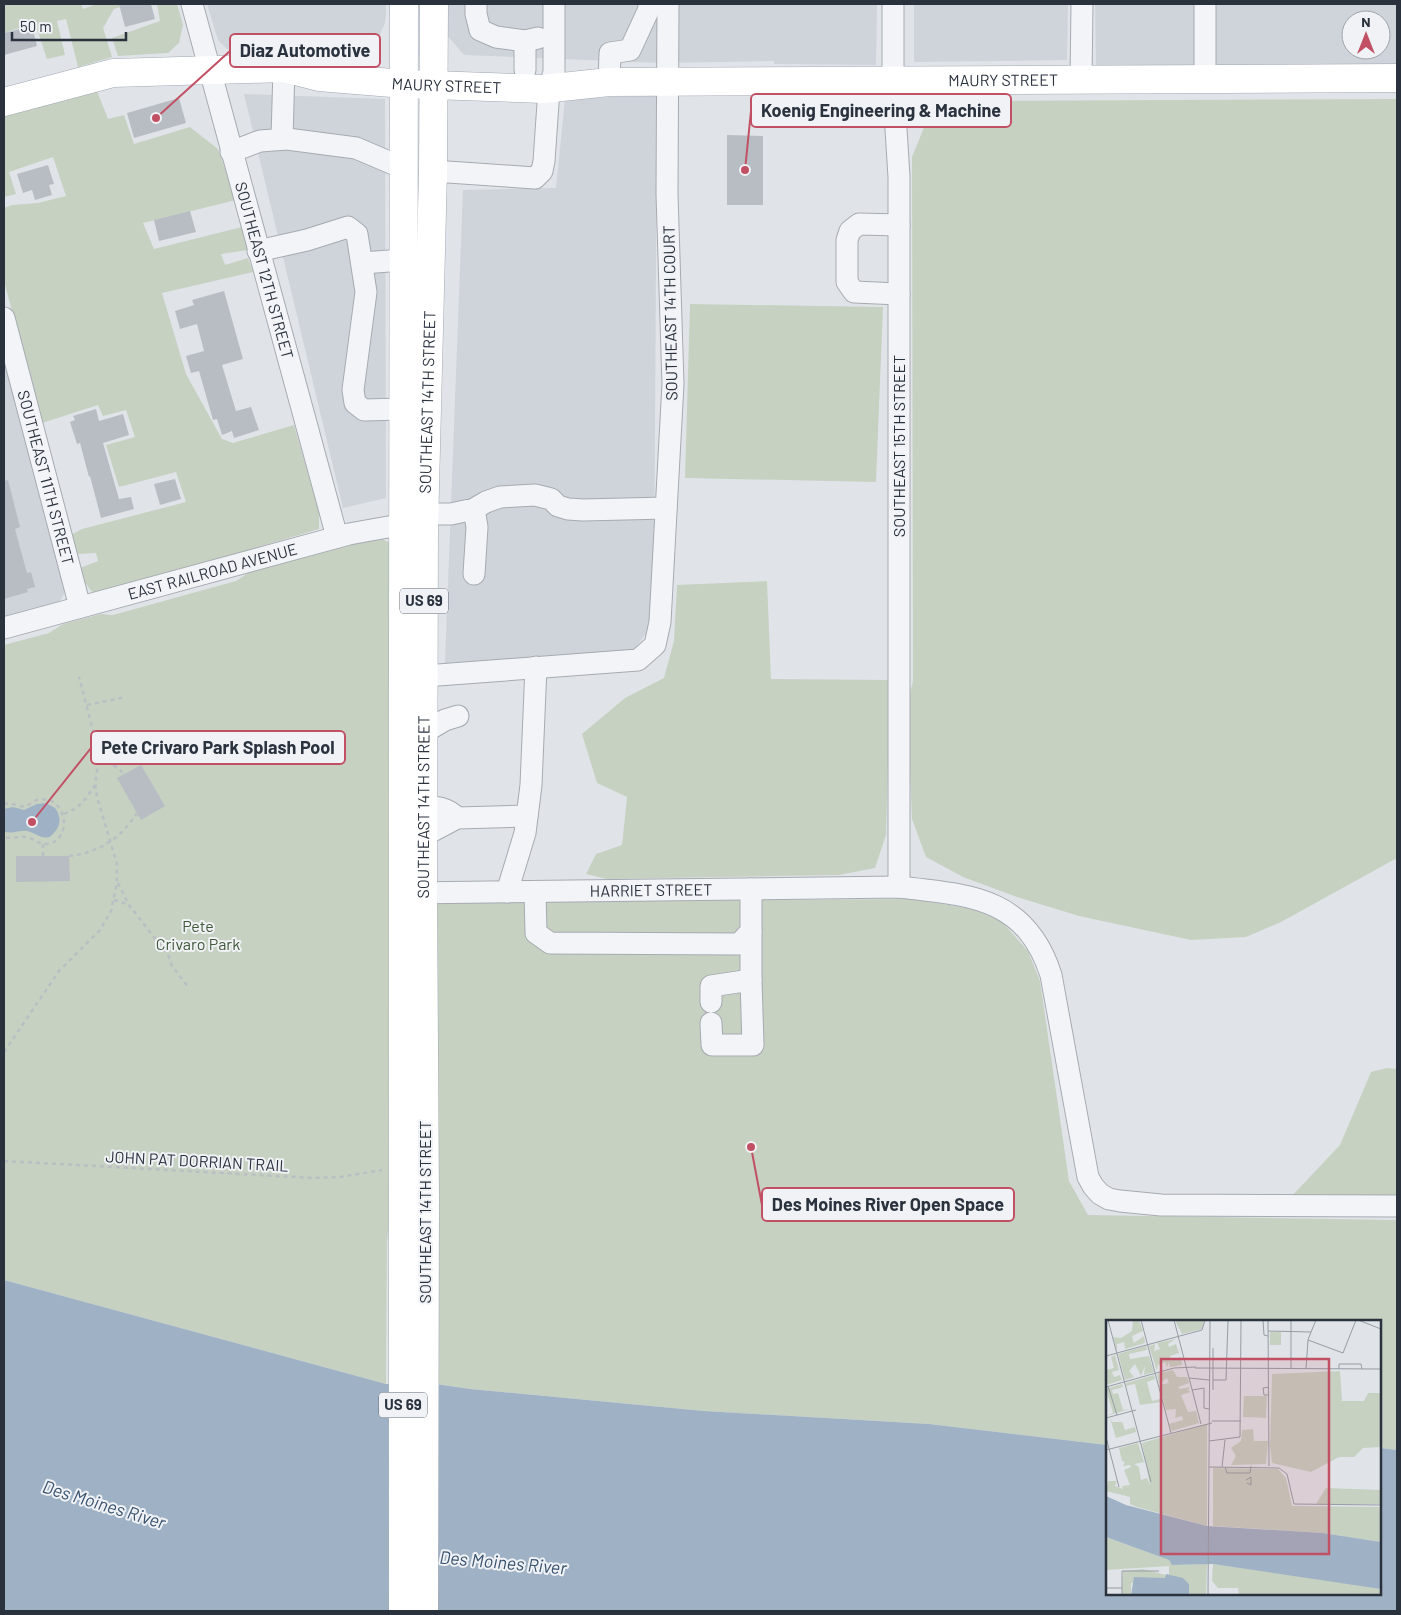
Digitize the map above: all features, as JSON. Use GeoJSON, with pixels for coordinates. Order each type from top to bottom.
{"type":"FeatureCollection","features":[{"type":"Feature","properties":{"kind":"main road","name":"SOUTHEAST 14TH STREET"},"geometry":{"type":"LineString","coordinates":[[404,4],[403,409],[417,522]]}},
{"type":"Feature","properties":{"kind":"main road","name":"SOUTHEAST 14TH STREET"},"geometry":{"type":"LineString","coordinates":[[424,1611],[415,1199],[412,893],[413,675],[417,522],[433,171],[434,4]]}},
{"type":"Feature","properties":{"kind":"main road","name":"MAURY STREET"},"geometry":{"type":"LineString","coordinates":[[4,102],[113,73],[284,68],[319,77],[404,75],[610,82],[1397,78]]}},
{"type":"Feature","properties":{"kind":"main road","name":"MAURY STREET"},"geometry":{"type":"LineString","coordinates":[[434,76],[525,70],[551,80]]}},
{"type":"Feature","properties":{"kind":"main road","name":"SOUTHEAST 14TH STREET"},"geometry":{"type":"LineString","coordinates":[[412,893],[423,836],[423,733],[413,675]]}},
{"type":"Feature","properties":{"kind":"main road","name":"SOUTHEAST 14TH STREET"},"geometry":{"type":"LineString","coordinates":[[403,1611],[415,1199]]}},
{"type":"Feature","properties":{"kind":"street","name":"SOUTHEAST 12TH STREET"},"geometry":{"type":"LineString","coordinates":[[192,4],[337,537]]}},
{"type":"Feature","properties":{"kind":"street"},"geometry":{"type":"LineString","coordinates":[[476,4],[476,14],[480,30],[496,37],[525,41],[554,35]]}},
{"type":"Feature","properties":{"kind":"street"},"geometry":{"type":"LineString","coordinates":[[433,171],[535,178],[542,171],[551,80],[554,4]]}},
{"type":"Feature","properties":{"kind":"street"},"geometry":{"type":"LineString","coordinates":[[610,82],[610,53],[630,50],[649,9],[649,4]]}},
{"type":"Feature","properties":{"kind":"street","name":"SOUTHEAST 14TH COURT"},"geometry":{"type":"LineString","coordinates":[[536,667],[638,660],[655,645],[660,622],[673,384],[667,194],[668,4]]}},
{"type":"Feature","properties":{"kind":"street","name":"SOUTHEAST 15TH STREET"},"geometry":{"type":"LineString","coordinates":[[893,4],[894,81],[899,177],[899,888]]}},
{"type":"Feature","properties":{"kind":"street"},"geometry":{"type":"LineString","coordinates":[[1081,80],[1082,4]]}},
{"type":"Feature","properties":{"kind":"street"},"geometry":{"type":"LineString","coordinates":[[1205,4],[1205,79]]}},
{"type":"Feature","properties":{"kind":"street"},"geometry":{"type":"LineString","coordinates":[[525,41],[525,70]]}},
{"type":"Feature","properties":{"kind":"street"},"geometry":{"type":"LineString","coordinates":[[282,139],[284,68]]}},
{"type":"Feature","properties":{"kind":"street"},"geometry":{"type":"LineString","coordinates":[[231,152],[260,141],[282,139],[356,148],[403,168]]}},
{"type":"Feature","properties":{"kind":"street"},"geometry":{"type":"LineString","coordinates":[[899,225],[859,224],[850,230],[847,240],[847,282],[854,292],[899,294]]}},
{"type":"Feature","properties":{"kind":"street"},"geometry":{"type":"LineString","coordinates":[[258,251],[348,228],[357,234],[366,292],[353,390],[355,403],[364,410],[403,409]]}},
{"type":"Feature","properties":{"kind":"street"},"geometry":{"type":"LineString","coordinates":[[362,263],[403,260]]}},
{"type":"Feature","properties":{"kind":"street","name":"SOUTHEAST 11TH STREET"},"geometry":{"type":"LineString","coordinates":[[4,318],[80,608]]}},
{"type":"Feature","properties":{"kind":"street","name":"EAST RAILROAD AVENUE"},"geometry":{"type":"LineString","coordinates":[[4,628],[337,537],[474,509],[500,497],[536,495],[551,499],[558,506],[583,510],[666,508]]}},
{"type":"Feature","properties":{"kind":"street"},"geometry":{"type":"LineString","coordinates":[[474,509],[477,526],[474,574]]}},
{"type":"Feature","properties":{"kind":"street"},"geometry":{"type":"LineString","coordinates":[[413,675],[536,667],[531,785],[525,833],[507,892]]}},
{"type":"Feature","properties":{"kind":"street"},"geometry":{"type":"LineString","coordinates":[[423,733],[445,720],[458,716]]}},
{"type":"Feature","properties":{"kind":"street"},"geometry":{"type":"LineString","coordinates":[[423,807],[441,807],[450,811],[457,818]]}},
{"type":"Feature","properties":{"kind":"street"},"geometry":{"type":"LineString","coordinates":[[423,836],[457,818],[527,816]]}},
{"type":"Feature","properties":{"kind":"street","name":"HARRIET STREET"},"geometry":{"type":"LineString","coordinates":[[412,893],[899,888],[956,894],[985,902],[1013,915],[1034,937],[1045,955],[1051,975],[1088,1177],[1100,1194],[1109,1199],[1120,1201],[1161,1205],[1397,1206]]}},
{"type":"Feature","properties":{"kind":"street"},"geometry":{"type":"LineString","coordinates":[[750,889],[752,980],[753,1045],[712,1045],[711,986],[752,980]]}},
{"type":"Feature","properties":{"kind":"street"},"geometry":{"type":"LineString","coordinates":[[534,892],[536,933],[550,943],[739,944],[751,931]]}},
{"type":"Feature","properties":{"kind":"path"},"geometry":{"type":"LineString","coordinates":[[4,1052],[59,971],[100,930],[111,911],[114,900],[117,864],[100,811],[95,784],[99,758],[96,736],[79,677]]}},
{"type":"Feature","properties":{"kind":"path"},"geometry":{"type":"LineString","coordinates":[[87,706],[126,697]]}},
{"type":"Feature","properties":{"kind":"path"},"geometry":{"type":"LineString","coordinates":[[99,758],[118,768],[124,774]]}},
{"type":"Feature","properties":{"kind":"path"},"geometry":{"type":"LineString","coordinates":[[64,814],[76,808],[84,801],[95,784]]}},
{"type":"Feature","properties":{"kind":"path"},"geometry":{"type":"LineString","coordinates":[[4,804],[11,803],[26,806],[38,800],[46,800],[54,804],[64,814],[65,822],[59,838],[51,843],[43,844],[28,837],[12,838],[4,836]]}},
{"type":"Feature","properties":{"kind":"path"},"geometry":{"type":"LineString","coordinates":[[70,856],[90,852],[110,842],[126,828],[136,813]]}},
{"type":"Feature","properties":{"kind":"path"},"geometry":{"type":"LineString","coordinates":[[43,844],[43,856]]}},
{"type":"Feature","properties":{"kind":"path"},"geometry":{"type":"LineString","coordinates":[[117,882],[129,905],[168,955],[172,966],[189,988]]}},
{"type":"Feature","properties":{"kind":"path"},"geometry":{"type":"LineString","coordinates":[[114,900],[129,905]]}},
{"type":"Feature","properties":{"kind":"path","name":"JOHN PAT DORRIAN TRAIL"},"geometry":{"type":"LineString","coordinates":[[4,1161],[313,1178],[340,1177],[389,1169]]}},
{"type":"Feature","properties":{"kind":"shaded area"},"geometry":{"type":"Polygon","coordinates":[[[207,4],[386,4],[386,14],[385,23],[374,44],[356,53],[331,55],[242,53],[227,49],[218,40],[207,4]]]}},
{"type":"Feature","properties":{"kind":"shaded area"},"geometry":{"type":"Polygon","coordinates":[[[446,4],[877,4],[876,65],[774,64],[774,61],[662,63],[464,55],[446,34],[446,4]]]}},
{"type":"Feature","properties":{"kind":"shaded area"},"geometry":{"type":"Polygon","coordinates":[[[914,4],[1068,4],[1067,60],[914,62],[914,4]]]}},
{"type":"Feature","properties":{"kind":"shaded area"},"geometry":{"type":"Polygon","coordinates":[[[1095,4],[1397,4],[1397,68],[1096,65],[1095,4]]]}},
{"type":"Feature","properties":{"kind":"shaded area"},"geometry":{"type":"Polygon","coordinates":[[[244,94],[385,99],[386,498],[343,508],[244,94]]]}},
{"type":"Feature","properties":{"kind":"shaded area"},"geometry":{"type":"Polygon","coordinates":[[[657,95],[654,600],[648,630],[632,653],[445,663],[463,190],[556,188],[565,99],[657,95]]]}},
{"type":"Feature","properties":{"kind":"shaded area"},"geometry":{"type":"Polygon","coordinates":[[[4,358],[64,586],[64,594],[58,604],[4,620],[4,358]]]}},
{"type":"Feature","properties":{"kind":"green space"},"geometry":{"type":"Polygon","coordinates":[[[4,4],[81,4],[83,9],[97,4],[130,4],[114,9],[103,28],[112,57],[78,67],[66,19],[57,21],[65,55],[47,59],[35,23],[4,33],[4,4]]]}},
{"type":"Feature","properties":{"kind":"green space"},"geometry":{"type":"Polygon","coordinates":[[[157,4],[177,4],[183,25],[179,43],[168,53],[118,56],[112,38],[160,21],[157,4]]]}},
{"type":"Feature","properties":{"kind":"green space"},"geometry":{"type":"Polygon","coordinates":[[[97,91],[108,119],[124,115],[134,144],[190,127],[218,149],[236,200],[143,223],[154,249],[242,227],[248,250],[221,254],[225,265],[248,258],[253,272],[162,293],[186,374],[222,439],[233,443],[294,425],[319,512],[319,529],[106,592],[93,593],[83,580],[80,568],[98,561],[96,553],[76,554],[71,535],[82,529],[186,502],[176,472],[119,487],[106,445],[135,437],[126,410],[103,416],[98,405],[42,423],[4,281],[4,208],[12,205],[38,203],[66,196],[53,157],[9,172],[16,194],[4,197],[4,115],[97,91]]]}},
{"type":"Feature","properties":{"kind":"green space"},"geometry":{"type":"Polygon","coordinates":[[[1397,99],[1397,858],[1281,922],[1246,937],[1191,940],[1079,916],[1017,897],[963,877],[926,857],[912,819],[910,771],[904,718],[913,681],[912,157],[927,120],[956,101],[1397,99]]]}},
{"type":"Feature","properties":{"kind":"green space"},"geometry":{"type":"Polygon","coordinates":[[[690,304],[883,307],[876,482],[685,478],[690,304]]]}},
{"type":"Feature","properties":{"kind":"green space","name":"Pete Crivaro Park"},"geometry":{"type":"Polygon","coordinates":[[[382,539],[390,543],[391,1199],[387,1242],[386,1384],[4,1280],[4,645],[49,633],[63,624],[101,614],[113,615],[236,581],[248,573],[368,540],[382,539]]]}},
{"type":"Feature","properties":{"kind":"green space"},"geometry":{"type":"Polygon","coordinates":[[[767,581],[771,679],[890,680],[886,835],[875,868],[839,875],[607,879],[586,874],[596,854],[622,845],[627,797],[597,783],[582,734],[625,698],[664,678],[674,641],[677,585],[767,581]]]}},
{"type":"Feature","properties":{"kind":"green space"},"geometry":{"type":"Polygon","coordinates":[[[912,899],[973,909],[1002,922],[1028,951],[1040,981],[1069,1181],[1088,1215],[1397,1220],[1397,1450],[1381,1448],[1381,1320],[1106,1320],[1106,1445],[929,1424],[704,1411],[470,1389],[436,1384],[438,1199],[437,902],[912,899]]]}},
{"type":"Feature","properties":{"kind":"green space"},"geometry":{"type":"Polygon","coordinates":[[[1387,1068],[1397,1069],[1397,1200],[1290,1198],[1340,1145],[1371,1072],[1387,1068]]]}},
{"type":"Feature","properties":{"kind":"water"},"geometry":{"type":"Polygon","coordinates":[[[46,803],[55,808],[60,820],[58,827],[50,837],[41,837],[27,831],[10,833],[4,831],[4,809],[13,807],[24,810],[37,804],[46,803]]]}},
{"type":"Feature","properties":{"kind":"water","name":"Des Moines River"},"geometry":{"type":"Polygon","coordinates":[[[4,1280],[386,1384],[436,1384],[470,1389],[704,1411],[929,1424],[1106,1445],[1106,1595],[1381,1595],[1381,1448],[1397,1450],[1397,1611],[4,1611],[4,1280]]]}},
{"type":"Feature","properties":{"kind":"building"},"geometry":{"type":"Polygon","coordinates":[[[119,4],[151,4],[155,19],[125,27],[119,4]]]}},
{"type":"Feature","properties":{"kind":"building"},"geometry":{"type":"Polygon","coordinates":[[[32,26],[37,46],[4,55],[4,33],[32,26]]]}},
{"type":"Feature","properties":{"kind":"building"},"geometry":{"type":"Polygon","coordinates":[[[179,98],[186,123],[134,138],[127,113],[179,98]]]}},
{"type":"Feature","properties":{"kind":"building"},"geometry":{"type":"Polygon","coordinates":[[[727,135],[763,136],[763,205],[727,205],[727,135]]]}},
{"type":"Feature","properties":{"kind":"building"},"geometry":{"type":"Polygon","coordinates":[[[48,165],[54,184],[49,185],[52,195],[35,200],[32,190],[23,193],[17,174],[48,165]]]}},
{"type":"Feature","properties":{"kind":"building"},"geometry":{"type":"Polygon","coordinates":[[[190,211],[196,232],[159,241],[154,220],[190,211]]]}},
{"type":"Feature","properties":{"kind":"building"},"geometry":{"type":"Polygon","coordinates":[[[224,291],[243,359],[222,365],[236,411],[251,407],[259,430],[234,438],[232,431],[222,435],[217,419],[213,420],[199,371],[191,373],[186,356],[204,351],[197,324],[180,329],[175,311],[194,305],[192,300],[224,291]]]}},
{"type":"Feature","properties":{"kind":"building"},"geometry":{"type":"Polygon","coordinates":[[[96,409],[99,421],[123,414],[129,435],[103,443],[119,499],[131,497],[134,509],[101,518],[80,443],[77,444],[70,422],[75,420],[73,416],[96,409]]]}},
{"type":"Feature","properties":{"kind":"building"},"geometry":{"type":"Polygon","coordinates":[[[175,479],[181,499],[160,505],[154,484],[175,479]]]}},
{"type":"Feature","properties":{"kind":"building"},"geometry":{"type":"Polygon","coordinates":[[[8,480],[20,527],[15,529],[27,573],[31,572],[35,587],[27,589],[28,592],[4,599],[4,481],[8,480]]]}},
{"type":"Feature","properties":{"kind":"building"},"geometry":{"type":"Polygon","coordinates":[[[141,765],[165,806],[141,820],[117,778],[141,765]]]}},
{"type":"Feature","properties":{"kind":"building"},"geometry":{"type":"Polygon","coordinates":[[[16,856],[69,856],[70,881],[16,882],[16,856]]]}},
{"type":"Feature","properties":{"kind":"place","name":"Diaz Automotive"},"geometry":{"type":"Point","coordinates":[156,118]}},
{"type":"Feature","properties":{"kind":"place","name":"Koenig Engineering & Machine"},"geometry":{"type":"Point","coordinates":[745,170]}},
{"type":"Feature","properties":{"kind":"place","name":"Pete Crivaro Park Splash Pool"},"geometry":{"type":"Point","coordinates":[32,822]}},
{"type":"Feature","properties":{"kind":"place","name":"Des Moines River Open Space"},"geometry":{"type":"Point","coordinates":[751,1147]}}]}
